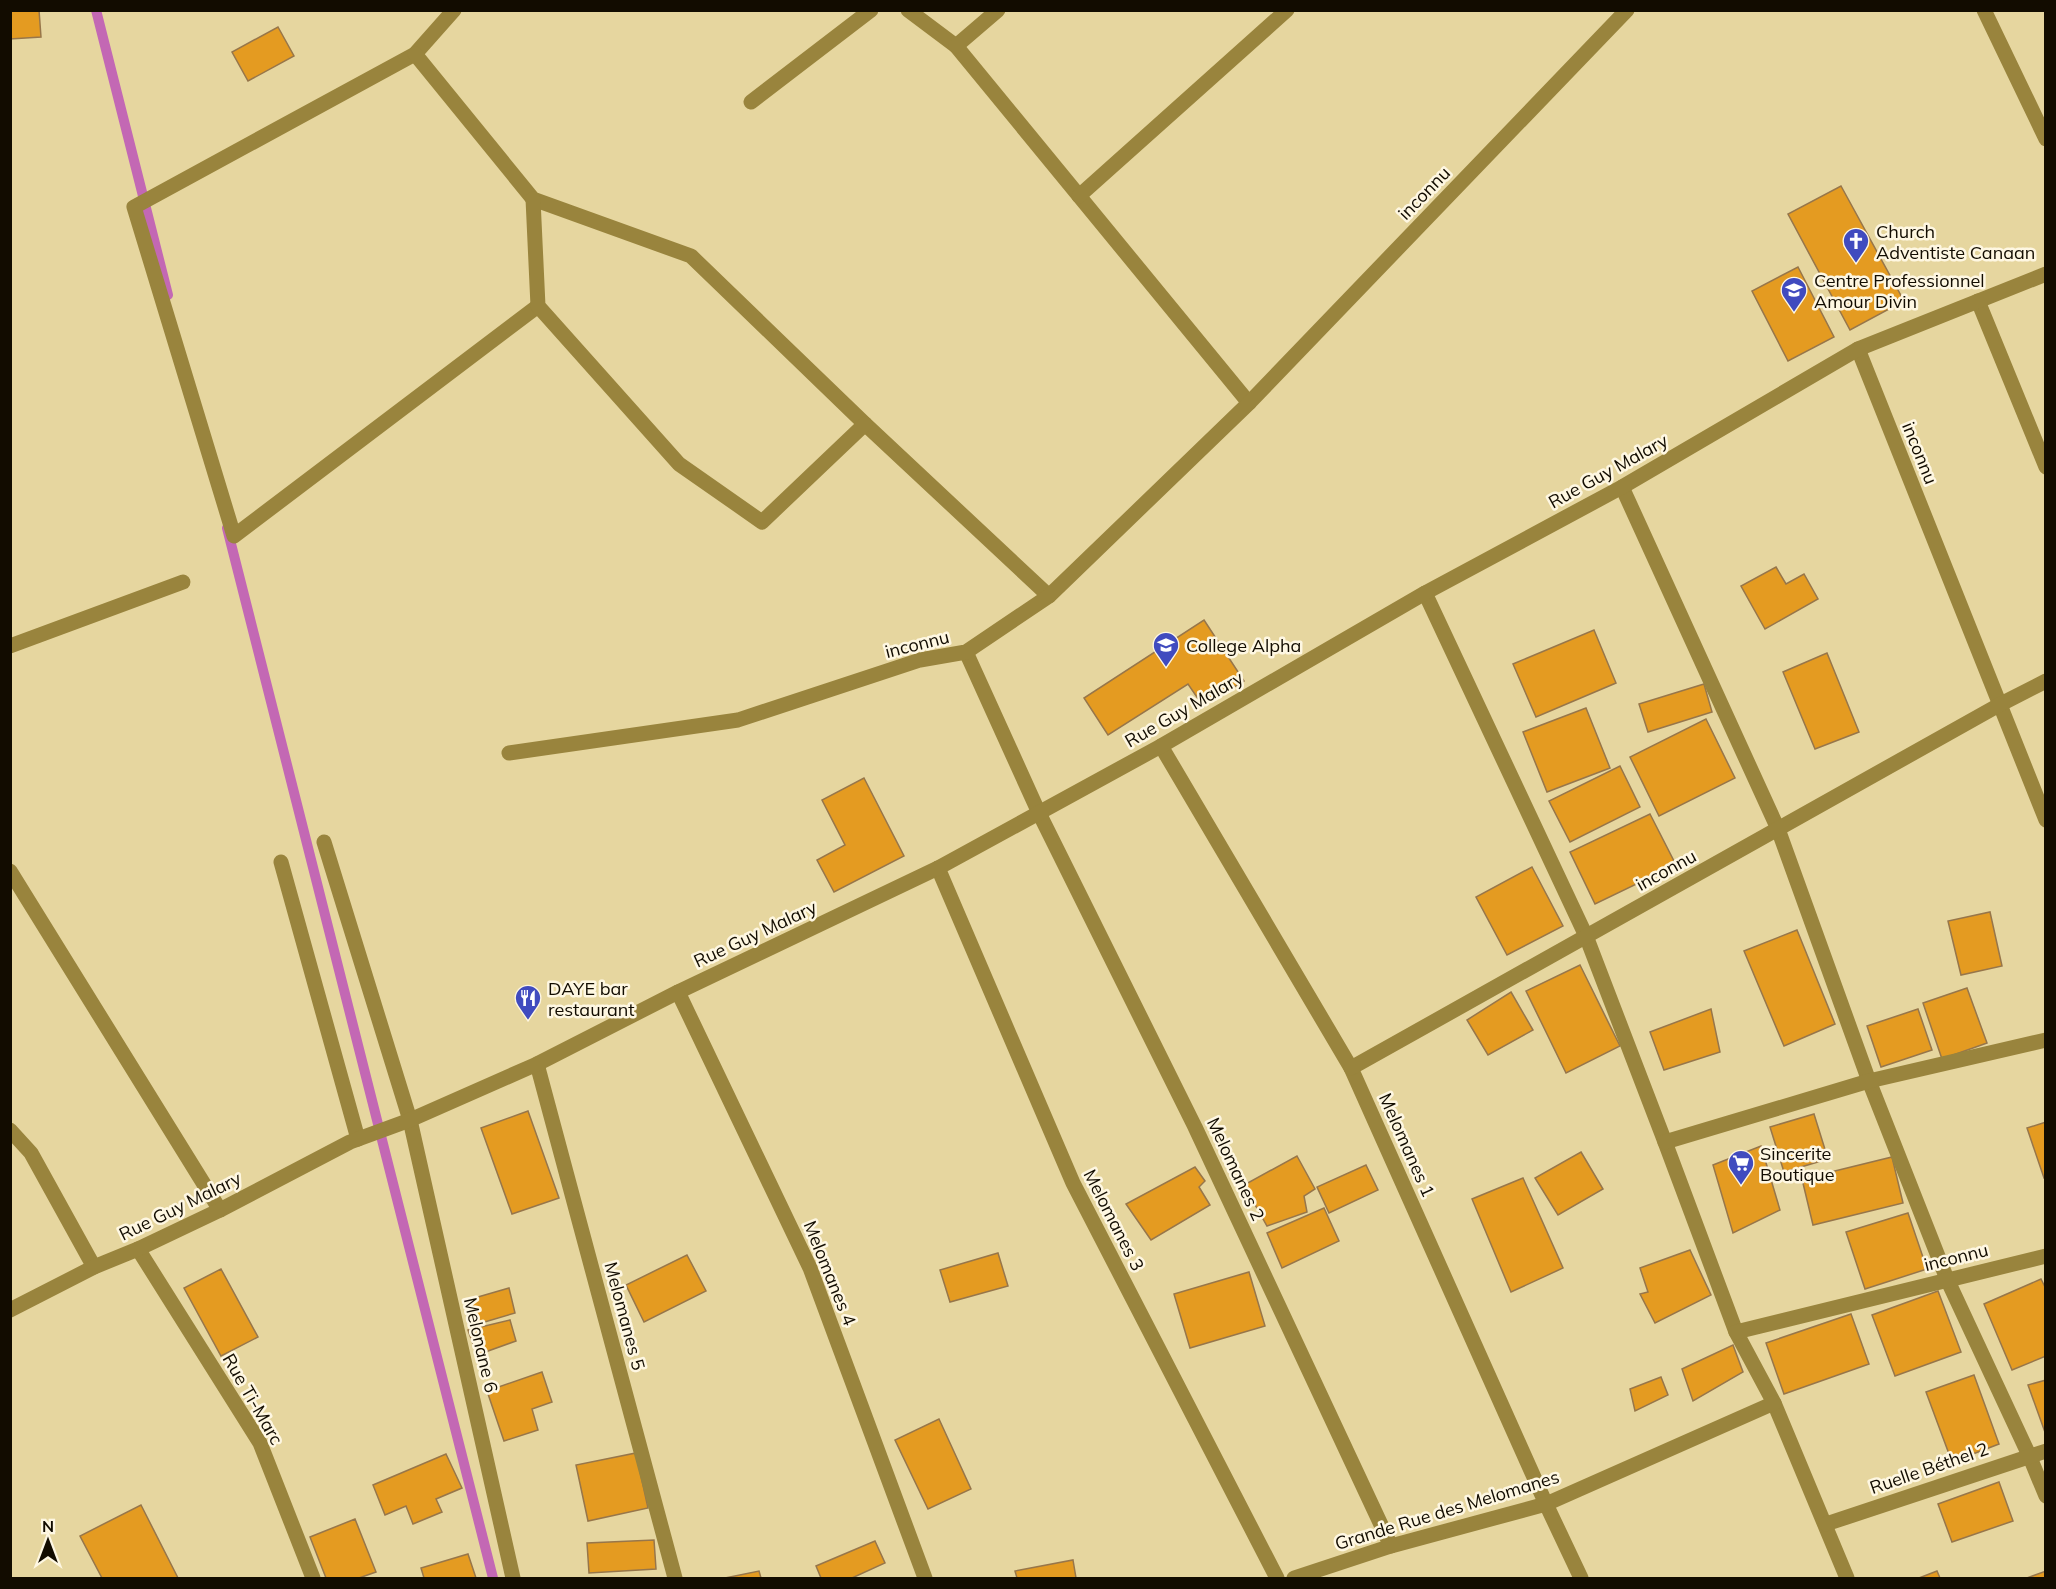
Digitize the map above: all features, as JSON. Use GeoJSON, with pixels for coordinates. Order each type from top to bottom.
{"type":"FeatureCollection","features":[{"type":"Feature","properties":{"kind":"street"},"geometry":{"type":"LineString","coordinates":[[453,10],[414,54],[134,207],[234,536],[538,306]]}},
{"type":"Feature","properties":{"kind":"street"},"geometry":{"type":"LineString","coordinates":[[751,102],[871,10]]}},
{"type":"Feature","properties":{"kind":"street"},"geometry":{"type":"LineString","coordinates":[[908,10],[956,46],[1249,403]]}},
{"type":"Feature","properties":{"kind":"street"},"geometry":{"type":"LineString","coordinates":[[956,46],[998,10]]}},
{"type":"Feature","properties":{"kind":"street"},"geometry":{"type":"LineString","coordinates":[[1080,196],[1287,10]]}},
{"type":"Feature","properties":{"kind":"street","name":"inconnu"},"geometry":{"type":"LineString","coordinates":[[509,753],[738,720],[920,660],[966,652],[1049,596],[1249,403],[1627,10]]}},
{"type":"Feature","properties":{"kind":"street"},"geometry":{"type":"LineString","coordinates":[[1984,10],[2046,139]]}},
{"type":"Feature","properties":{"kind":"street"},"geometry":{"type":"LineString","coordinates":[[414,54],[533,199],[691,256],[865,424],[1049,596]]}},
{"type":"Feature","properties":{"kind":"street"},"geometry":{"type":"LineString","coordinates":[[533,199],[538,306],[680,464],[762,522],[865,424]]}},
{"type":"Feature","properties":{"kind":"street","name":"Rue Guy Malary"},"geometry":{"type":"LineString","coordinates":[[10,1311],[93,1267],[138,1249],[220,1210],[362,1138],[410,1120],[537,1064],[678,992],[938,868],[1161,746],[1425,592],[1622,487],[1858,349],[2046,274]]}},
{"type":"Feature","properties":{"kind":"street"},"geometry":{"type":"LineString","coordinates":[[1978,301],[2046,467]]}},
{"type":"Feature","properties":{"kind":"street","name":"inconnu"},"geometry":{"type":"LineString","coordinates":[[1858,349],[2046,820]]}},
{"type":"Feature","properties":{"kind":"street"},"geometry":{"type":"LineString","coordinates":[[1622,487],[1778,829],[1869,1081],[1947,1279],[2046,1496]]}},
{"type":"Feature","properties":{"kind":"street"},"geometry":{"type":"LineString","coordinates":[[10,646],[183,582]]}},
{"type":"Feature","properties":{"kind":"street"},"geometry":{"type":"LineString","coordinates":[[1425,592],[1586,936],[1736,1332],[1774,1403],[1847,1578]]}},
{"type":"Feature","properties":{"kind":"street","name":"Melomanes 2"},"geometry":{"type":"LineString","coordinates":[[966,652],[1039,813],[1195,1127],[1391,1546]]}},
{"type":"Feature","properties":{"kind":"street","name":"inconnu"},"geometry":{"type":"LineString","coordinates":[[1351,1068],[1999,705],[2046,681]]}},
{"type":"Feature","properties":{"kind":"street","name":"Melomanes 1"},"geometry":{"type":"LineString","coordinates":[[1161,746],[1351,1068],[1581,1578]]}},
{"type":"Feature","properties":{"kind":"street","name":"Melonane 6"},"geometry":{"type":"LineString","coordinates":[[324,842],[410,1120],[513,1578]]}},
{"type":"Feature","properties":{"kind":"street"},"geometry":{"type":"LineString","coordinates":[[281,862],[362,1138]]}},
{"type":"Feature","properties":{"kind":"street","name":"Melomanes 3"},"geometry":{"type":"LineString","coordinates":[[938,868],[1073,1183],[1277,1578]]}},
{"type":"Feature","properties":{"kind":"street"},"geometry":{"type":"LineString","coordinates":[[10,872],[220,1210]]}},
{"type":"Feature","properties":{"kind":"street","name":"Melomanes 4"},"geometry":{"type":"LineString","coordinates":[[678,992],[810,1268],[925,1578]]}},
{"type":"Feature","properties":{"kind":"street"},"geometry":{"type":"LineString","coordinates":[[1665,1142],[1869,1081],[2046,1040]]}},
{"type":"Feature","properties":{"kind":"street","name":"Melomanes 5"},"geometry":{"type":"LineString","coordinates":[[537,1064],[675,1578]]}},
{"type":"Feature","properties":{"kind":"street"},"geometry":{"type":"LineString","coordinates":[[10,1130],[31,1153],[93,1267]]}},
{"type":"Feature","properties":{"kind":"street","name":"Rue Ti-Marc"},"geometry":{"type":"LineString","coordinates":[[138,1249],[260,1443],[314,1578]]}},
{"type":"Feature","properties":{"kind":"street","name":"inconnu"},"geometry":{"type":"LineString","coordinates":[[1736,1332],[2046,1256]]}},
{"type":"Feature","properties":{"kind":"street","name":"Grande Rue des Melomanes"},"geometry":{"type":"LineString","coordinates":[[1294,1578],[1329,1573],[1391,1546],[1546,1504],[1774,1403]]}},
{"type":"Feature","properties":{"kind":"street","name":"Ruelle Béthel 2"},"geometry":{"type":"LineString","coordinates":[[1826,1524],[2046,1451]]}},
{"type":"Feature","properties":{"kind":"building"},"geometry":{"type":"Polygon","coordinates":[[[10,10],[39,10],[41,37],[10,39],[10,10]]]}},
{"type":"Feature","properties":{"kind":"building"},"geometry":{"type":"Polygon","coordinates":[[[278,27],[294,56],[248,81],[232,52],[278,27]]]}},
{"type":"Feature","properties":{"kind":"building"},"geometry":{"type":"Polygon","coordinates":[[[1841,186],[1904,301],[1850,330],[1788,214],[1841,186]]]}},
{"type":"Feature","properties":{"kind":"building"},"geometry":{"type":"Polygon","coordinates":[[[1798,267],[1834,337],[1788,361],[1752,291],[1798,267]]]}},
{"type":"Feature","properties":{"kind":"building"},"geometry":{"type":"Polygon","coordinates":[[[1776,567],[1786,584],[1804,574],[1818,599],[1765,629],[1741,586],[1776,567]]]}},
{"type":"Feature","properties":{"kind":"building"},"geometry":{"type":"Polygon","coordinates":[[[1204,620],[1244,681],[1203,706],[1188,684],[1108,735],[1084,698],[1204,620]]]}},
{"type":"Feature","properties":{"kind":"building"},"geometry":{"type":"Polygon","coordinates":[[[1594,630],[1616,683],[1536,717],[1513,664],[1594,630]]]}},
{"type":"Feature","properties":{"kind":"building"},"geometry":{"type":"Polygon","coordinates":[[[1827,653],[1859,732],[1815,749],[1783,672],[1827,653]]]}},
{"type":"Feature","properties":{"kind":"building"},"geometry":{"type":"Polygon","coordinates":[[[1704,684],[1712,712],[1648,732],[1639,704],[1704,684]]]}},
{"type":"Feature","properties":{"kind":"building"},"geometry":{"type":"Polygon","coordinates":[[[1586,708],[1610,768],[1547,792],[1523,732],[1586,708]]]}},
{"type":"Feature","properties":{"kind":"building"},"geometry":{"type":"Polygon","coordinates":[[[1706,719],[1735,778],[1659,816],[1630,757],[1706,719]]]}},
{"type":"Feature","properties":{"kind":"building"},"geometry":{"type":"Polygon","coordinates":[[[1620,766],[1640,807],[1570,842],[1549,801],[1620,766]]]}},
{"type":"Feature","properties":{"kind":"building"},"geometry":{"type":"Polygon","coordinates":[[[864,778],[904,856],[834,892],[817,860],[845,845],[822,800],[864,778]]]}},
{"type":"Feature","properties":{"kind":"building"},"geometry":{"type":"Polygon","coordinates":[[[1650,814],[1676,865],[1595,904],[1570,852],[1650,814]]]}},
{"type":"Feature","properties":{"kind":"building"},"geometry":{"type":"Polygon","coordinates":[[[1532,867],[1563,926],[1507,955],[1476,897],[1532,867]]]}},
{"type":"Feature","properties":{"kind":"building"},"geometry":{"type":"Polygon","coordinates":[[[1990,912],[2002,966],[1961,975],[1948,921],[1990,912]]]}},
{"type":"Feature","properties":{"kind":"building"},"geometry":{"type":"Polygon","coordinates":[[[1797,930],[1835,1024],[1784,1046],[1744,951],[1797,930]]]}},
{"type":"Feature","properties":{"kind":"building"},"geometry":{"type":"Polygon","coordinates":[[[1580,965],[1620,1046],[1566,1073],[1526,991],[1580,965]]]}},
{"type":"Feature","properties":{"kind":"building"},"geometry":{"type":"Polygon","coordinates":[[[1967,988],[1987,1043],[1942,1059],[1923,1003],[1967,988]]]}},
{"type":"Feature","properties":{"kind":"building"},"geometry":{"type":"Polygon","coordinates":[[[1511,992],[1533,1030],[1488,1055],[1467,1020],[1511,992]]]}},
{"type":"Feature","properties":{"kind":"building"},"geometry":{"type":"Polygon","coordinates":[[[1711,1009],[1720,1052],[1664,1070],[1650,1032],[1711,1009]]]}},
{"type":"Feature","properties":{"kind":"building"},"geometry":{"type":"Polygon","coordinates":[[[1918,1009],[1932,1050],[1881,1067],[1867,1026],[1918,1009]]]}},
{"type":"Feature","properties":{"kind":"building"},"geometry":{"type":"Polygon","coordinates":[[[528,1111],[559,1198],[512,1214],[481,1128],[528,1111]]]}},
{"type":"Feature","properties":{"kind":"building"},"geometry":{"type":"Polygon","coordinates":[[[1814,1114],[1828,1159],[1784,1172],[1770,1127],[1814,1114]]]}},
{"type":"Feature","properties":{"kind":"building"},"geometry":{"type":"Polygon","coordinates":[[[2046,1122],[2046,1177],[2044,1178],[2027,1128],[2046,1122]]]}},
{"type":"Feature","properties":{"kind":"building"},"geometry":{"type":"Polygon","coordinates":[[[1761,1146],[1780,1210],[1733,1233],[1713,1165],[1761,1146]]]}},
{"type":"Feature","properties":{"kind":"building"},"geometry":{"type":"Polygon","coordinates":[[[1581,1152],[1603,1189],[1558,1215],[1535,1178],[1581,1152]]]}},
{"type":"Feature","properties":{"kind":"building"},"geometry":{"type":"Polygon","coordinates":[[[1297,1156],[1315,1189],[1304,1196],[1307,1212],[1267,1226],[1244,1185],[1297,1156]]]}},
{"type":"Feature","properties":{"kind":"building"},"geometry":{"type":"Polygon","coordinates":[[[1892,1157],[1903,1203],[1813,1225],[1802,1179],[1892,1157]]]}},
{"type":"Feature","properties":{"kind":"building"},"geometry":{"type":"Polygon","coordinates":[[[1366,1165],[1378,1190],[1329,1213],[1317,1187],[1366,1165]]]}},
{"type":"Feature","properties":{"kind":"building"},"geometry":{"type":"Polygon","coordinates":[[[1195,1167],[1205,1181],[1199,1187],[1210,1205],[1151,1240],[1126,1204],[1195,1167]]]}},
{"type":"Feature","properties":{"kind":"building"},"geometry":{"type":"Polygon","coordinates":[[[1523,1178],[1563,1268],[1511,1292],[1472,1199],[1523,1178]]]}},
{"type":"Feature","properties":{"kind":"building"},"geometry":{"type":"Polygon","coordinates":[[[1324,1208],[1339,1241],[1282,1268],[1267,1233],[1324,1208]]]}},
{"type":"Feature","properties":{"kind":"building"},"geometry":{"type":"Polygon","coordinates":[[[1908,1213],[1927,1269],[1865,1289],[1846,1232],[1908,1213]]]}},
{"type":"Feature","properties":{"kind":"building"},"geometry":{"type":"Polygon","coordinates":[[[1690,1250],[1711,1295],[1655,1323],[1640,1294],[1648,1292],[1640,1268],[1690,1250]]]}},
{"type":"Feature","properties":{"kind":"building"},"geometry":{"type":"Polygon","coordinates":[[[998,1253],[1008,1286],[950,1302],[940,1270],[998,1253]]]}},
{"type":"Feature","properties":{"kind":"building"},"geometry":{"type":"Polygon","coordinates":[[[687,1255],[706,1291],[644,1322],[626,1285],[687,1255]]]}},
{"type":"Feature","properties":{"kind":"building"},"geometry":{"type":"Polygon","coordinates":[[[221,1269],[258,1337],[221,1356],[184,1288],[221,1269]]]}},
{"type":"Feature","properties":{"kind":"building"},"geometry":{"type":"Polygon","coordinates":[[[1249,1272],[1265,1326],[1190,1348],[1174,1294],[1249,1272]]]}},
{"type":"Feature","properties":{"kind":"building"},"geometry":{"type":"Polygon","coordinates":[[[2041,1279],[2046,1289],[2046,1356],[2012,1370],[1984,1304],[2041,1279]]]}},
{"type":"Feature","properties":{"kind":"building"},"geometry":{"type":"Polygon","coordinates":[[[509,1288],[515,1313],[471,1326],[464,1301],[509,1288]]]}},
{"type":"Feature","properties":{"kind":"building"},"geometry":{"type":"Polygon","coordinates":[[[1938,1291],[1961,1352],[1895,1376],[1872,1315],[1938,1291]]]}},
{"type":"Feature","properties":{"kind":"building"},"geometry":{"type":"Polygon","coordinates":[[[1851,1314],[1869,1364],[1784,1394],[1766,1343],[1851,1314]]]}},
{"type":"Feature","properties":{"kind":"building"},"geometry":{"type":"Polygon","coordinates":[[[510,1320],[516,1341],[477,1355],[468,1330],[510,1320]]]}},
{"type":"Feature","properties":{"kind":"building"},"geometry":{"type":"Polygon","coordinates":[[[1733,1345],[1743,1372],[1693,1401],[1682,1369],[1733,1345]]]}},
{"type":"Feature","properties":{"kind":"building"},"geometry":{"type":"Polygon","coordinates":[[[542,1372],[552,1402],[532,1409],[538,1430],[504,1441],[487,1391],[542,1372]]]}},
{"type":"Feature","properties":{"kind":"building"},"geometry":{"type":"Polygon","coordinates":[[[1974,1375],[1999,1444],[1952,1462],[1926,1392],[1974,1375]]]}},
{"type":"Feature","properties":{"kind":"building"},"geometry":{"type":"Polygon","coordinates":[[[1661,1377],[1668,1395],[1635,1411],[1630,1389],[1661,1377]]]}},
{"type":"Feature","properties":{"kind":"building"},"geometry":{"type":"Polygon","coordinates":[[[2046,1380],[2046,1435],[2028,1385],[2046,1380]]]}},
{"type":"Feature","properties":{"kind":"building"},"geometry":{"type":"Polygon","coordinates":[[[939,1419],[971,1489],[928,1509],[895,1440],[939,1419]]]}},
{"type":"Feature","properties":{"kind":"building"},"geometry":{"type":"Polygon","coordinates":[[[636,1453],[648,1508],[588,1521],[576,1465],[636,1453]]]}},
{"type":"Feature","properties":{"kind":"building"},"geometry":{"type":"Polygon","coordinates":[[[446,1454],[462,1488],[436,1499],[442,1512],[413,1524],[406,1506],[385,1515],[373,1485],[446,1454]]]}},
{"type":"Feature","properties":{"kind":"building"},"geometry":{"type":"Polygon","coordinates":[[[1999,1482],[2013,1521],[1952,1542],[1938,1504],[1999,1482]]]}},
{"type":"Feature","properties":{"kind":"building"},"geometry":{"type":"Polygon","coordinates":[[[141,1505],[178,1578],[102,1578],[80,1536],[141,1505]]]}},
{"type":"Feature","properties":{"kind":"building"},"geometry":{"type":"Polygon","coordinates":[[[355,1519],[376,1572],[359,1578],[326,1578],[310,1537],[355,1519]]]}},
{"type":"Feature","properties":{"kind":"building"},"geometry":{"type":"Polygon","coordinates":[[[654,1540],[656,1569],[589,1573],[587,1543],[654,1540]]]}},
{"type":"Feature","properties":{"kind":"building"},"geometry":{"type":"Polygon","coordinates":[[[875,1541],[885,1563],[852,1578],[821,1578],[816,1566],[875,1541]]]}},
{"type":"Feature","properties":{"kind":"building"},"geometry":{"type":"Polygon","coordinates":[[[468,1554],[476,1578],[424,1578],[421,1568],[468,1554]]]}},
{"type":"Feature","properties":{"kind":"building"},"geometry":{"type":"Polygon","coordinates":[[[1073,1560],[1076,1578],[1017,1578],[1015,1571],[1073,1560]]]}},
{"type":"Feature","properties":{"kind":"building"},"geometry":{"type":"Polygon","coordinates":[[[759,1571],[761,1578],[725,1578],[759,1571]]]}},
{"type":"Feature","properties":{"kind":"building"},"geometry":{"type":"Polygon","coordinates":[[[1937,1571],[1940,1578],[1919,1578],[1937,1571]]]}},
{"type":"Feature","properties":{"kind":"building"},"geometry":{"type":"Polygon","coordinates":[[[2046,1571],[2046,1578],[2027,1578],[2046,1571]]]}},
{"type":"Feature","properties":{"kind":"waterway"},"geometry":{"type":"LineString","coordinates":[[96,10],[168,295]]}},
{"type":"Feature","properties":{"kind":"waterway"},"geometry":{"type":"LineString","coordinates":[[227,528],[493,1578]]}},
{"type":"Feature","properties":{"kind":"place","name":"Church Adventiste Canaan"},"geometry":{"type":"Point","coordinates":[1856,264]}},
{"type":"Feature","properties":{"kind":"place","name":"Centre Professionnel Amour Divin"},"geometry":{"type":"Point","coordinates":[1794,313]}},
{"type":"Feature","properties":{"kind":"place","name":"College Alpha"},"geometry":{"type":"Point","coordinates":[1166,668]}},
{"type":"Feature","properties":{"kind":"place","name":"DAYE bar restaurant"},"geometry":{"type":"Point","coordinates":[528,1021]}},
{"type":"Feature","properties":{"kind":"place","name":"Sincerite Boutique"},"geometry":{"type":"Point","coordinates":[1741,1186]}}]}
